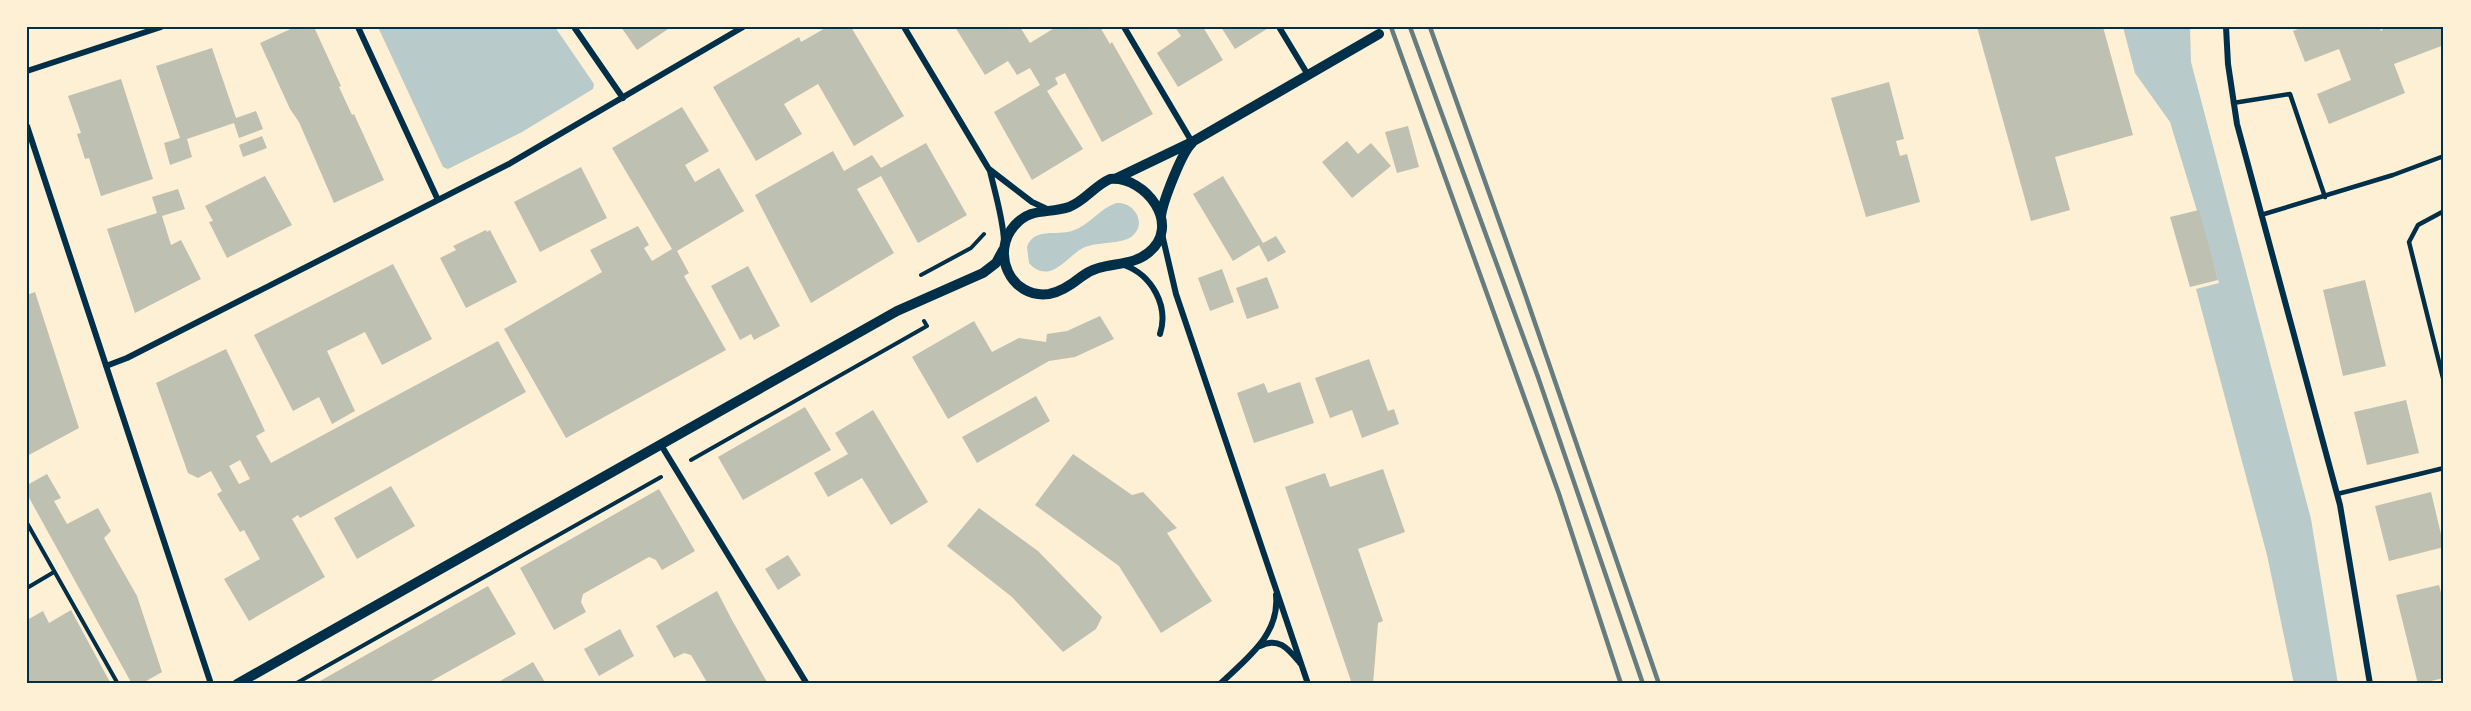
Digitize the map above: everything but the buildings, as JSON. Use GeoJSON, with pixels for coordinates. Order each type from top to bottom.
{"type":"FeatureCollection","features":[{"type":"Feature","properties":{"kind":"street"},"geometry":{"type":"LineString","coordinates":[[27,71],[161,27]]}},
{"type":"Feature","properties":{"kind":"street"},"geometry":{"type":"LineString","coordinates":[[358,27],[438,200]]}},
{"type":"Feature","properties":{"kind":"street"},"geometry":{"type":"LineString","coordinates":[[574,27],[623,99]]}},
{"type":"Feature","properties":{"kind":"street"},"geometry":{"type":"LineString","coordinates":[[106,366],[127,358],[548,143],[742,27]]}},
{"type":"Feature","properties":{"kind":"street"},"geometry":{"type":"LineString","coordinates":[[904,27],[996,176],[1032,202],[1053,210]]}},
{"type":"Feature","properties":{"kind":"street"},"geometry":{"type":"LineString","coordinates":[[1124,27],[1192,142]]}},
{"type":"Feature","properties":{"kind":"street"},"geometry":{"type":"LineString","coordinates":[[1279,27],[1308,75]]}},
{"type":"Feature","properties":{"kind":"street"},"geometry":{"type":"LineString","coordinates":[[2226,27],[2233,103],[2337,494],[2370,684]]}},
{"type":"Feature","properties":{"kind":"street"},"geometry":{"type":"LineString","coordinates":[[237,684],[897,311],[983,273],[996,263],[1003,250],[1006,237],[1021,219],[1032,212],[1053,210],[1074,204],[1110,179],[1132,173],[1165,153],[1192,142],[1379,34]]}},
{"type":"Feature","properties":{"kind":"street"},"geometry":{"type":"LineString","coordinates":[[27,126],[211,684]]}},
{"type":"Feature","properties":{"kind":"street"},"geometry":{"type":"LineString","coordinates":[[986,163],[1001,218],[1005,267],[1022,287],[1044,294],[1064,289],[1092,269],[1134,261],[1148,254],[1157,242],[1165,198],[1176,175],[1182,154],[1192,142]]}},
{"type":"Feature","properties":{"kind":"street"},"geometry":{"type":"LineString","coordinates":[[1110,179],[1125,180],[1141,187],[1154,200],[1176,294],[1308,684]]}},
{"type":"Feature","properties":{"kind":"street"},"geometry":{"type":"LineString","coordinates":[[1118,264],[1140,274],[1154,289],[1162,306],[1164,321],[1161,334]]}},
{"type":"Feature","properties":{"kind":"street"},"geometry":{"type":"LineString","coordinates":[[660,445],[807,684]]}},
{"type":"Feature","properties":{"kind":"street"},"geometry":{"type":"LineString","coordinates":[[1255,651],[1268,633],[1276,614],[1274,580]]}},
{"type":"Feature","properties":{"kind":"street"},"geometry":{"type":"LineString","coordinates":[[1220,684],[1255,651],[1269,642],[1283,645],[1302,666]]}},
{"type":"Feature","properties":{"kind":"lane"},"geometry":{"type":"LineString","coordinates":[[2233,103],[2290,94],[2325,196]]}},
{"type":"Feature","properties":{"kind":"lane"},"geometry":{"type":"LineString","coordinates":[[2261,215],[2444,156]]}},
{"type":"Feature","properties":{"kind":"lane"},"geometry":{"type":"LineString","coordinates":[[2444,211],[2418,225],[2409,242],[2444,382]]}},
{"type":"Feature","properties":{"kind":"lane"},"geometry":{"type":"LineString","coordinates":[[2337,494],[2444,468]]}},
{"type":"Feature","properties":{"kind":"path"},"geometry":{"type":"LineString","coordinates":[[27,524],[117,684]]}},
{"type":"Feature","properties":{"kind":"path"},"geometry":{"type":"LineString","coordinates":[[27,588],[54,572]]}},
{"type":"Feature","properties":{"kind":"shaded area"},"geometry":{"type":"Polygon","coordinates":[[[378,27],[555,27],[594,84],[593,89],[522,132],[448,169],[443,167],[378,27]]]}},
{"type":"Feature","properties":{"kind":"shaded area"},"geometry":{"type":"Polygon","coordinates":[[[2123,27],[2190,27],[2191,62],[2311,519],[2338,684],[2294,684],[2267,555],[2196,289],[2219,283],[2170,122],[2135,73],[2123,27]]]}},
{"type":"Feature","properties":{"kind":"shaded area"},"geometry":{"type":"Polygon","coordinates":[[[1116,203],[1129,206],[1137,215],[1138,226],[1131,237],[1085,247],[1050,271],[1038,270],[1029,263],[1027,247],[1035,237],[1046,233],[1072,231],[1116,203]]]}},
{"type":"Feature","properties":{"kind":"railway"},"geometry":{"type":"LineString","coordinates":[[1391,27],[1559,494],[1621,684]]}},
{"type":"Feature","properties":{"kind":"railway"},"geometry":{"type":"LineString","coordinates":[[1410,27],[1538,377],[1643,684]]}},
{"type":"Feature","properties":{"kind":"railway"},"geometry":{"type":"LineString","coordinates":[[1430,27],[1524,291],[1659,684]]}}]}
